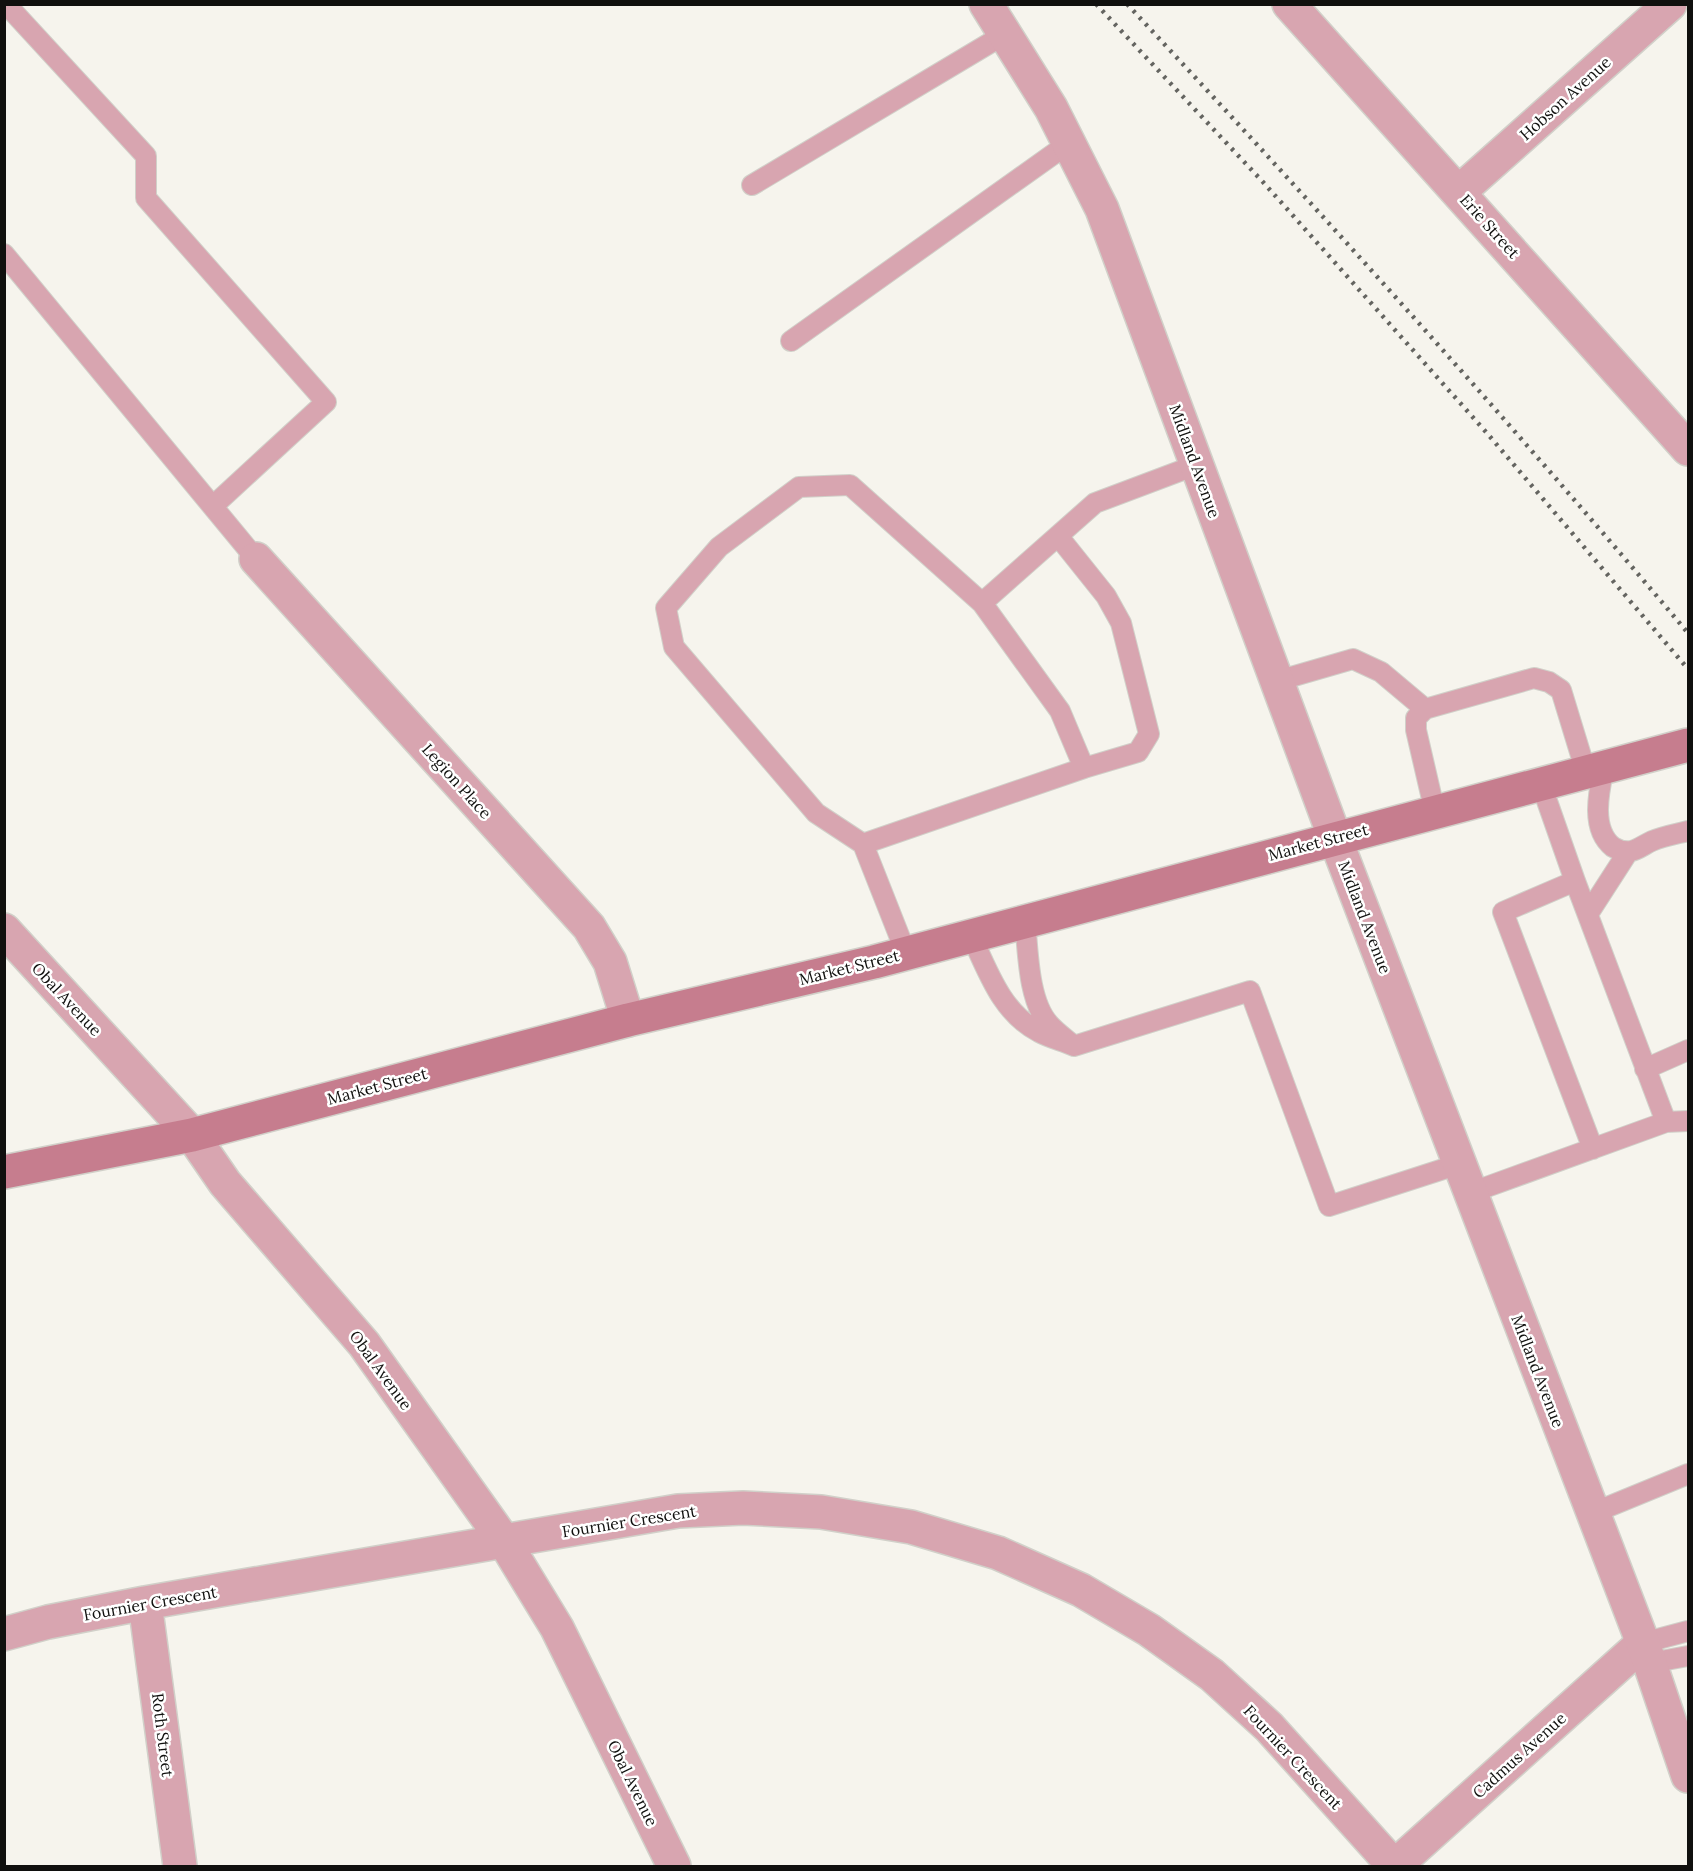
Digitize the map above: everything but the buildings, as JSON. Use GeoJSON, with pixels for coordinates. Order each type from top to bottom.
{"type":"FeatureCollection","features":[{"type":"Feature","properties":{"kind":"main road","name":"Market Street"},"geometry":{"type":"LineString","coordinates":[[4,1172],[192,1135],[628,1020],[906,953],[1689,745]]}},
{"type":"Feature","properties":{"kind":"street","name":"Midland Avenue"},"geometry":{"type":"LineString","coordinates":[[987,4],[1051,108],[1102,209],[1335,838],[1646,1653],[1689,1776]]}},
{"type":"Feature","properties":{"kind":"street","name":"Erie Street"},"geometry":{"type":"LineString","coordinates":[[1289,4],[1689,449]]}},
{"type":"Feature","properties":{"kind":"street","name":"Hobson Avenue"},"geometry":{"type":"LineString","coordinates":[[1459,192],[1670,4]]}},
{"type":"Feature","properties":{"kind":"street","name":"Legion Place"},"geometry":{"type":"LineString","coordinates":[[256,559],[589,927],[609,962],[628,1020]]}},
{"type":"Feature","properties":{"kind":"street","name":"Obal Avenue"},"geometry":{"type":"LineString","coordinates":[[4,930],[192,1135],[225,1183],[364,1344],[504,1541],[557,1629],[674,1866]]}},
{"type":"Feature","properties":{"kind":"street","name":"Fournier Crescent"},"geometry":{"type":"LineString","coordinates":[[4,1634],[48,1622],[145,1603],[678,1511],[744,1508],[821,1512],[911,1527],[998,1553],[1081,1590],[1149,1630],[1212,1675],[1269,1727],[1395,1866]]}},
{"type":"Feature","properties":{"kind":"street","name":"Roth Street"},"geometry":{"type":"LineString","coordinates":[[145,1603],[180,1866]]}},
{"type":"Feature","properties":{"kind":"street","name":"Cadmus Avenue"},"geometry":{"type":"LineString","coordinates":[[1395,1866],[1646,1653]]}},
{"type":"Feature","properties":{"kind":"lane"},"geometry":{"type":"LineString","coordinates":[[6,4],[146,156],[146,198],[326,402],[213,506]]}},
{"type":"Feature","properties":{"kind":"lane"},"geometry":{"type":"LineString","coordinates":[[752,185],[1005,34]]}},
{"type":"Feature","properties":{"kind":"lane"},"geometry":{"type":"LineString","coordinates":[[791,341],[1069,143]]}},
{"type":"Feature","properties":{"kind":"lane"},"geometry":{"type":"LineString","coordinates":[[4,254],[256,559]]}},
{"type":"Feature","properties":{"kind":"lane"},"geometry":{"type":"LineString","coordinates":[[982,603],[1095,503],[1197,465]]}},
{"type":"Feature","properties":{"kind":"lane"},"geometry":{"type":"LineString","coordinates":[[906,953],[863,844],[816,813],[674,647],[666,608],[719,547],[799,487],[850,484],[982,603],[1060,711],[1084,768]]}},
{"type":"Feature","properties":{"kind":"lane"},"geometry":{"type":"LineString","coordinates":[[863,844],[1084,768],[1138,752],[1149,734],[1121,623],[1106,596],[1058,536]]}},
{"type":"Feature","properties":{"kind":"lane"},"geometry":{"type":"LineString","coordinates":[[1277,681],[1353,659],[1381,672],[1425,709]]}},
{"type":"Feature","properties":{"kind":"lane"},"geometry":{"type":"LineString","coordinates":[[1435,812],[1416,730],[1416,718],[1425,709],[1534,678],[1549,682],[1561,690],[1595,769],[1601,828],[1607,841],[1616,849],[1628,852]]}},
{"type":"Feature","properties":{"kind":"lane"},"geometry":{"type":"LineString","coordinates":[[1541,783],[1575,881],[1666,1122]]}},
{"type":"Feature","properties":{"kind":"lane"},"geometry":{"type":"LineString","coordinates":[[1588,914],[1628,852],[1654,840],[1689,831]]}},
{"type":"Feature","properties":{"kind":"lane"},"geometry":{"type":"LineString","coordinates":[[1575,881],[1503,912],[1593,1149]]}},
{"type":"Feature","properties":{"kind":"lane"},"geometry":{"type":"LineString","coordinates":[[1025,921],[1030,976],[1038,1005],[1048,1023],[1074,1046]]}},
{"type":"Feature","properties":{"kind":"lane"},"geometry":{"type":"LineString","coordinates":[[971,935],[997,991],[1017,1018],[1040,1033],[1074,1046],[1250,991],[1329,1206],[1593,1149],[1666,1122],[1689,1121]]}},
{"type":"Feature","properties":{"kind":"lane"},"geometry":{"type":"LineString","coordinates":[[1645,1069],[1689,1050]]}},
{"type":"Feature","properties":{"kind":"lane"},"geometry":{"type":"LineString","coordinates":[[1593,1513],[1689,1474]]}},
{"type":"Feature","properties":{"kind":"lane"},"geometry":{"type":"LineString","coordinates":[[1646,1653],[1689,1631]]}},
{"type":"Feature","properties":{"kind":"lane"},"geometry":{"type":"LineString","coordinates":[[1646,1653],[1689,1656]]}},
{"type":"Feature","properties":{"kind":"railway"},"geometry":{"type":"LineString","coordinates":[[1096,4],[1263,182],[1486,432],[1688,669]]}},
{"type":"Feature","properties":{"kind":"railway"},"geometry":{"type":"LineString","coordinates":[[1127,4],[1412,315],[1688,633]]}}]}
